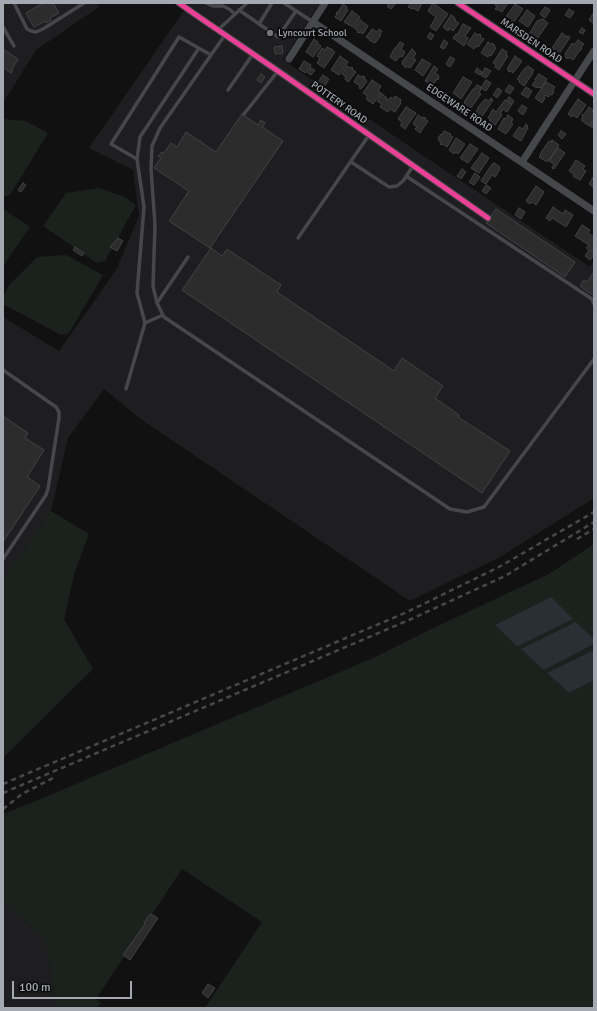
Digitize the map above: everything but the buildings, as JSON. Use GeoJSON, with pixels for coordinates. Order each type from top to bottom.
{"type":"FeatureCollection","features":[{"type":"Feature","properties":{"kind":"street","name":"POTTERY ROAD"},"geometry":{"type":"LineString","coordinates":[[179,3],[488,218]]}},
{"type":"Feature","properties":{"kind":"street"},"geometry":{"type":"LineString","coordinates":[[289,59],[325,3]]}},
{"type":"Feature","properties":{"kind":"street","name":"MARSDEN ROAD"},"geometry":{"type":"LineString","coordinates":[[458,3],[594,94]]}},
{"type":"Feature","properties":{"kind":"street","name":"EDGEWARE ROAD"},"geometry":{"type":"LineString","coordinates":[[312,22],[594,211]]}},
{"type":"Feature","properties":{"kind":"street"},"geometry":{"type":"LineString","coordinates":[[522,162],[594,52]]}},
{"type":"Feature","properties":{"kind":"lane"},"geometry":{"type":"LineString","coordinates":[[15,3],[27,29],[36,32],[44,29],[84,3]]}},
{"type":"Feature","properties":{"kind":"lane"},"geometry":{"type":"LineString","coordinates":[[76,3],[79,7]]}},
{"type":"Feature","properties":{"kind":"lane"},"geometry":{"type":"LineString","coordinates":[[206,3],[213,6],[222,6],[235,14]]}},
{"type":"Feature","properties":{"kind":"lane"},"geometry":{"type":"LineString","coordinates":[[218,30],[247,3]]}},
{"type":"Feature","properties":{"kind":"lane"},"geometry":{"type":"LineString","coordinates":[[259,24],[272,3]]}},
{"type":"Feature","properties":{"kind":"lane"},"geometry":{"type":"LineString","coordinates":[[284,3],[312,22]]}},
{"type":"Feature","properties":{"kind":"lane"},"geometry":{"type":"LineString","coordinates":[[239,10],[278,36],[296,11]]}},
{"type":"Feature","properties":{"kind":"lane"},"geometry":{"type":"LineString","coordinates":[[3,27],[14,46]]}},
{"type":"Feature","properties":{"kind":"lane"},"geometry":{"type":"LineString","coordinates":[[224,35],[160,128],[152,146],[150,169],[155,225],[152,286],[157,303],[164,317],[450,509],[467,512],[484,507],[594,359]]}},
{"type":"Feature","properties":{"kind":"lane"},"geometry":{"type":"LineString","coordinates":[[137,159],[111,144],[179,37],[211,55]]}},
{"type":"Feature","properties":{"kind":"lane"},"geometry":{"type":"LineString","coordinates":[[126,390],[146,323],[137,293],[144,207],[137,159],[140,137],[198,48]]}},
{"type":"Feature","properties":{"kind":"lane"},"geometry":{"type":"LineString","coordinates":[[228,90],[253,54]]}},
{"type":"Feature","properties":{"kind":"lane"},"geometry":{"type":"LineString","coordinates":[[244,114],[278,71]]}},
{"type":"Feature","properties":{"kind":"lane"},"geometry":{"type":"LineString","coordinates":[[298,238],[369,135]]}},
{"type":"Feature","properties":{"kind":"lane"},"geometry":{"type":"LineString","coordinates":[[351,162],[389,187],[397,186],[403,182],[413,166]]}},
{"type":"Feature","properties":{"kind":"lane"},"geometry":{"type":"LineString","coordinates":[[406,176],[592,299],[594,304]]}},
{"type":"Feature","properties":{"kind":"lane"},"geometry":{"type":"LineString","coordinates":[[157,303],[188,257]]}},
{"type":"Feature","properties":{"kind":"lane"},"geometry":{"type":"LineString","coordinates":[[146,323],[163,315]]}},
{"type":"Feature","properties":{"kind":"lane"},"geometry":{"type":"LineString","coordinates":[[3,370],[56,407],[59,412],[59,418],[46,495],[3,559]]}},
{"type":"Feature","properties":{"kind":"shaded area"},"geometry":{"type":"Polygon","coordinates":[[[3,3],[96,3],[99,7],[36,50],[3,103],[3,3]]]}},
{"type":"Feature","properties":{"kind":"shaded area"},"geometry":{"type":"Polygon","coordinates":[[[189,3],[320,3],[283,60],[590,267],[594,261],[594,498],[500,557],[410,601],[142,420],[104,389],[68,438],[51,511],[3,579],[3,317],[59,351],[116,270],[139,216],[133,170],[89,148],[189,3]]]}},
{"type":"Feature","properties":{"kind":"shaded area"},"geometry":{"type":"Polygon","coordinates":[[[3,119],[26,121],[48,133],[10,195],[3,197],[3,119]]]}},
{"type":"Feature","properties":{"kind":"shaded area"},"geometry":{"type":"Polygon","coordinates":[[[99,188],[125,197],[136,205],[105,261],[97,263],[43,226],[66,193],[99,188]]]}},
{"type":"Feature","properties":{"kind":"shaded area"},"geometry":{"type":"Polygon","coordinates":[[[3,210],[30,227],[3,266],[3,210]]]}},
{"type":"Feature","properties":{"kind":"shaded area"},"geometry":{"type":"Polygon","coordinates":[[[66,255],[103,275],[69,333],[61,335],[3,304],[3,297],[9,285],[37,257],[66,255]]]}},
{"type":"Feature","properties":{"kind":"shaded area"},"geometry":{"type":"Polygon","coordinates":[[[51,511],[89,534],[75,571],[64,619],[93,669],[3,758],[3,579],[51,511]]]}},
{"type":"Feature","properties":{"kind":"shaded area"},"geometry":{"type":"Polygon","coordinates":[[[594,544],[594,639],[576,622],[544,670],[594,644],[594,650],[547,673],[569,693],[594,680],[594,1008],[205,1008],[262,922],[182,869],[96,999],[101,1003],[97,1008],[57,1008],[45,939],[3,901],[3,814],[373,658],[549,574],[594,544]]]}},
{"type":"Feature","properties":{"kind":"shaded area"},"geometry":{"type":"Polygon","coordinates":[[[551,597],[573,619],[517,646],[495,625],[551,597]]]}},
{"type":"Feature","properties":{"kind":"shaded area"},"geometry":{"type":"Polygon","coordinates":[[[576,622],[594,639],[594,644],[544,670],[521,649],[576,622]]]}},
{"type":"Feature","properties":{"kind":"shaded area"},"geometry":{"type":"Polygon","coordinates":[[[594,650],[594,680],[569,693],[547,673],[594,650]]]}},
{"type":"Feature","properties":{"kind":"shaded area"},"geometry":{"type":"Polygon","coordinates":[[[3,901],[45,939],[57,1008],[3,1008],[3,901]]]}},
{"type":"Feature","properties":{"kind":"railway"},"geometry":{"type":"LineString","coordinates":[[3,784],[407,612],[499,567],[594,512]]}},
{"type":"Feature","properties":{"kind":"railway"},"geometry":{"type":"LineString","coordinates":[[3,793],[409,620],[505,576],[594,522]]}},
{"type":"Feature","properties":{"kind":"railway"},"geometry":{"type":"LineString","coordinates":[[577,539],[594,529]]}},
{"type":"Feature","properties":{"kind":"railway"},"geometry":{"type":"LineString","coordinates":[[3,809],[22,794],[55,777]]}},
{"type":"Feature","properties":{"kind":"cycle path"},"geometry":{"type":"LineString","coordinates":[[179,3],[488,218]]}},
{"type":"Feature","properties":{"kind":"cycle path"},"geometry":{"type":"LineString","coordinates":[[458,3],[594,94]]}},
{"type":"Feature","properties":{"kind":"place","name":"Lyncourt School"},"geometry":{"type":"Point","coordinates":[270,33]}}]}
